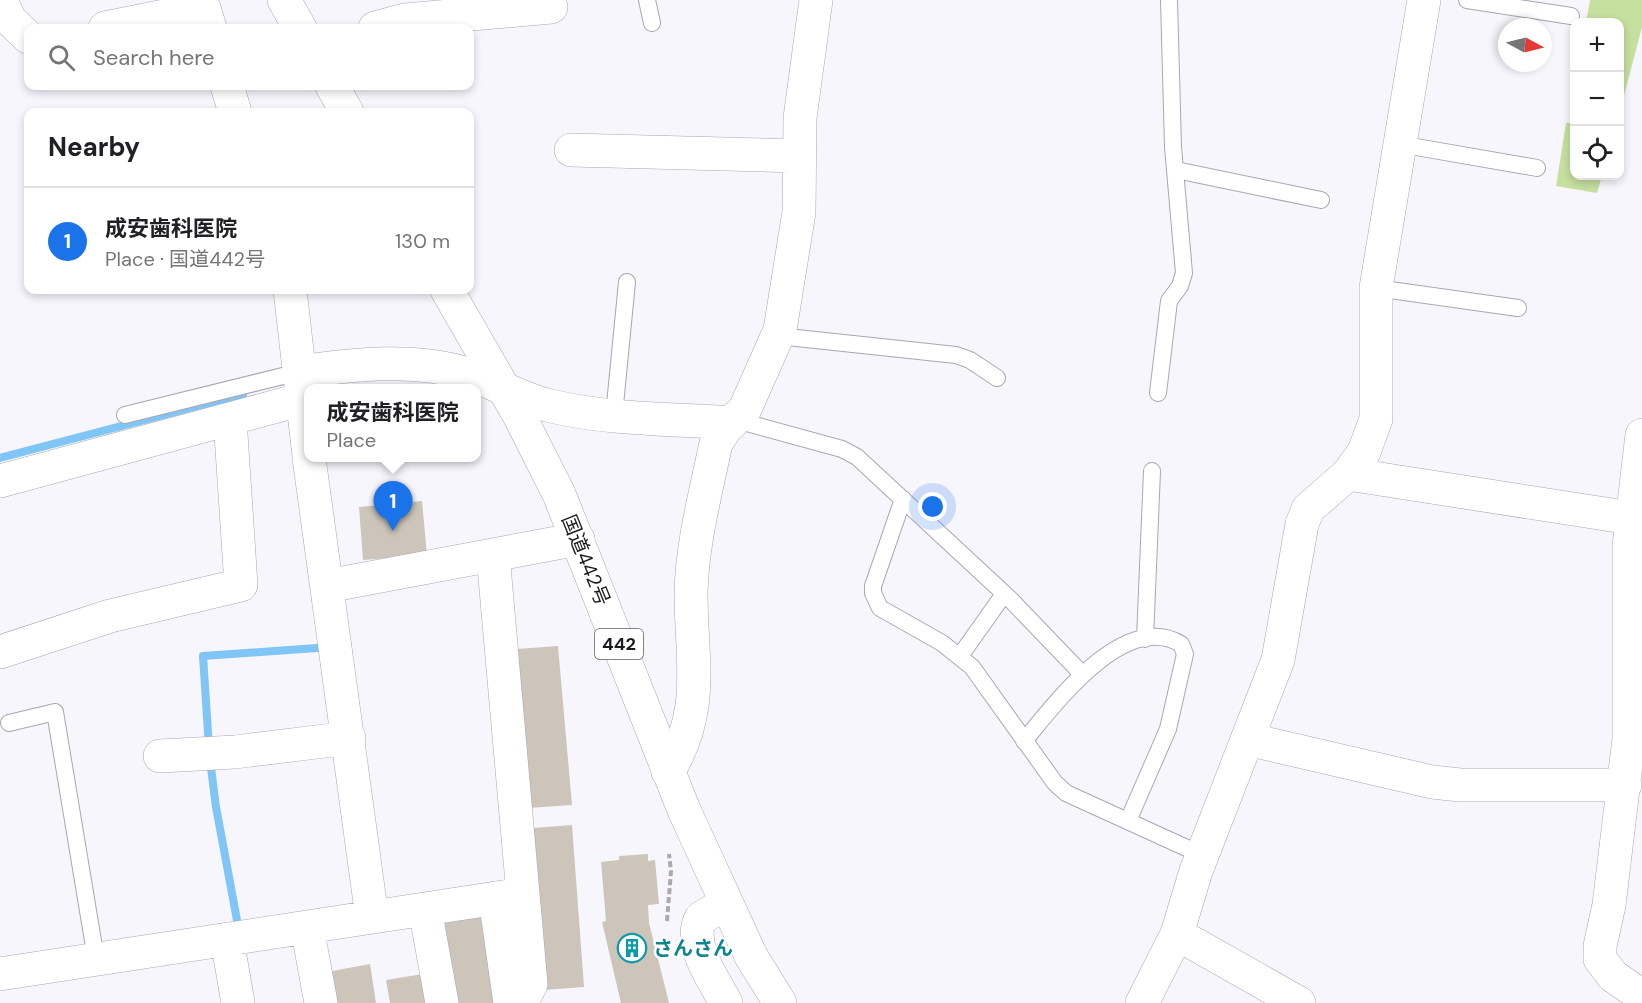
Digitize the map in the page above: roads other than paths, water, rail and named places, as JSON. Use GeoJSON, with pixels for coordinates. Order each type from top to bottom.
{"type":"FeatureCollection","features":[{"type":"Feature","properties":{"kind":"main road"},"geometry":{"type":"LineString","coordinates":[[284,0],[298,24]]}},
{"type":"Feature","properties":{"kind":"main road"},"geometry":{"type":"LineString","coordinates":[[668,772],[684,742],[694,702],[691,593],[702,516],[716,443],[745,409],[778,336],[799,212],[799,156],[805,65],[816,0]]}},
{"type":"Feature","properties":{"kind":"main road"},"geometry":{"type":"LineString","coordinates":[[1142,1003],[1177,934],[1202,855],[1282,644],[1304,516],[1348,474],[1364,452],[1376,419],[1376,288],[1424,0]]}},
{"type":"Feature","properties":{"kind":"main road"},"geometry":{"type":"LineString","coordinates":[[390,24],[405,20],[551,7]]}},
{"type":"Feature","properties":{"kind":"main road"},"geometry":{"type":"LineString","coordinates":[[125,24],[204,8],[209,24]]}},
{"type":"Feature","properties":{"kind":"main road"},"geometry":{"type":"LineString","coordinates":[[228,90],[234,108]]}},
{"type":"Feature","properties":{"kind":"main road"},"geometry":{"type":"LineString","coordinates":[[334,90],[346,108]]}},
{"type":"Feature","properties":{"kind":"main road"},"geometry":{"type":"LineString","coordinates":[[571,150],[799,156]]}},
{"type":"Feature","properties":{"kind":"main road"},"geometry":{"type":"LineString","coordinates":[[290,294],[304,413]]}},
{"type":"Feature","properties":{"kind":"main road","name":"国道442号"},"geometry":{"type":"LineString","coordinates":[[449,294],[504,388],[554,484],[578,539],[668,772],[751,956],[780,1003]]}},
{"type":"Feature","properties":{"kind":"main road"},"geometry":{"type":"LineString","coordinates":[[305,384],[343,366],[400,364],[451,370],[550,406],[614,415],[734,421]]}},
{"type":"Feature","properties":{"kind":"main road"},"geometry":{"type":"LineString","coordinates":[[0,481],[230,418],[304,385]]}},
{"type":"Feature","properties":{"kind":"main road"},"geometry":{"type":"LineString","coordinates":[[0,652],[110,616],[241,585],[230,418]]}},
{"type":"Feature","properties":{"kind":"main road"},"geometry":{"type":"LineString","coordinates":[[1642,435],[1631,518],[1635,620],[1635,741],[1625,785],[1600,959],[1613,976],[1642,996]]}},
{"type":"Feature","properties":{"kind":"main road"},"geometry":{"type":"LineString","coordinates":[[310,462],[372,917]]}},
{"type":"Feature","properties":{"kind":"main road"},"geometry":{"type":"LineString","coordinates":[[1348,474],[1631,518]]}},
{"type":"Feature","properties":{"kind":"main road"},"geometry":{"type":"LineString","coordinates":[[327,586],[578,539]]}},
{"type":"Feature","properties":{"kind":"main road"},"geometry":{"type":"LineString","coordinates":[[493,555],[509,896],[511,1003]]}},
{"type":"Feature","properties":{"kind":"main road"},"geometry":{"type":"LineString","coordinates":[[160,756],[235,752],[349,738]]}},
{"type":"Feature","properties":{"kind":"main road"},"geometry":{"type":"LineString","coordinates":[[1247,739],[1432,783],[1625,785]]}},
{"type":"Feature","properties":{"kind":"main road"},"geometry":{"type":"LineString","coordinates":[[0,974],[509,896]]}},
{"type":"Feature","properties":{"kind":"main road"},"geometry":{"type":"LineString","coordinates":[[726,903],[701,918],[696,935],[704,961],[726,1003]]}},
{"type":"Feature","properties":{"kind":"main road"},"geometry":{"type":"LineString","coordinates":[[425,909],[442,1003]]}},
{"type":"Feature","properties":{"kind":"main road"},"geometry":{"type":"LineString","coordinates":[[308,927],[321,1003]]}},
{"type":"Feature","properties":{"kind":"main road"},"geometry":{"type":"LineString","coordinates":[[1177,934],[1299,1003]]}},
{"type":"Feature","properties":{"kind":"main road"},"geometry":{"type":"LineString","coordinates":[[227,939],[238,1003]]}},
{"type":"Feature","properties":{"kind":"lane"},"geometry":{"type":"LineString","coordinates":[[647,0],[652,23]]}},
{"type":"Feature","properties":{"kind":"lane"},"geometry":{"type":"LineString","coordinates":[[1158,393],[1169,301],[1180,286],[1184,273],[1176,170],[1169,0]]}},
{"type":"Feature","properties":{"kind":"lane"},"geometry":{"type":"LineString","coordinates":[[1467,0],[1571,16]]}},
{"type":"Feature","properties":{"kind":"lane"},"geometry":{"type":"LineString","coordinates":[[1399,144],[1536,168]]}},
{"type":"Feature","properties":{"kind":"lane"},"geometry":{"type":"LineString","coordinates":[[1176,170],[1321,200]]}},
{"type":"Feature","properties":{"kind":"lane"},"geometry":{"type":"LineString","coordinates":[[614,415],[627,282]]}},
{"type":"Feature","properties":{"kind":"lane"},"geometry":{"type":"LineString","coordinates":[[1376,288],[1518,308]]}},
{"type":"Feature","properties":{"kind":"lane"},"geometry":{"type":"LineString","coordinates":[[778,336],[956,355],[970,360],[997,378]]}},
{"type":"Feature","properties":{"kind":"lane"},"geometry":{"type":"LineString","coordinates":[[125,415],[301,386]]}},
{"type":"Feature","properties":{"kind":"lane"},"geometry":{"type":"LineString","coordinates":[[734,421],[842,449],[868,466],[1004,594],[1082,674]]}},
{"type":"Feature","properties":{"kind":"lane"},"geometry":{"type":"LineString","coordinates":[[1145,639],[1152,471]]}},
{"type":"Feature","properties":{"kind":"lane"},"geometry":{"type":"LineString","coordinates":[[903,499],[873,586],[873,593],[880,608],[960,656],[972,667],[1055,783],[1066,793],[1202,855]]}},
{"type":"Feature","properties":{"kind":"lane"},"geometry":{"type":"LineString","coordinates":[[960,656],[1004,594]]}},
{"type":"Feature","properties":{"kind":"lane"},"geometry":{"type":"LineString","coordinates":[[1024,741],[1082,674],[1106,656],[1145,639],[1163,637],[1175,641],[1184,649],[1185,654],[1168,729],[1128,821]]}},
{"type":"Feature","properties":{"kind":"lane"},"geometry":{"type":"LineString","coordinates":[[9,723],[55,712],[96,959]]}},
{"type":"Feature","properties":{"kind":"waterway"},"geometry":{"type":"LineString","coordinates":[[0,458],[243,394]]}},
{"type":"Feature","properties":{"kind":"waterway"},"geometry":{"type":"LineString","coordinates":[[209,748],[203,656],[317,648]]}},
{"type":"Feature","properties":{"kind":"waterway"},"geometry":{"type":"LineString","coordinates":[[210,760],[216,807],[239,931]]}},
{"type":"Feature","properties":{"kind":"place","name":"成安歯科医院"},"geometry":{"type":"Point","coordinates":[393,531]}},
{"type":"Feature","properties":{"kind":"place","name":"さんさん"},"geometry":{"type":"Point","coordinates":[632,948]}}]}
